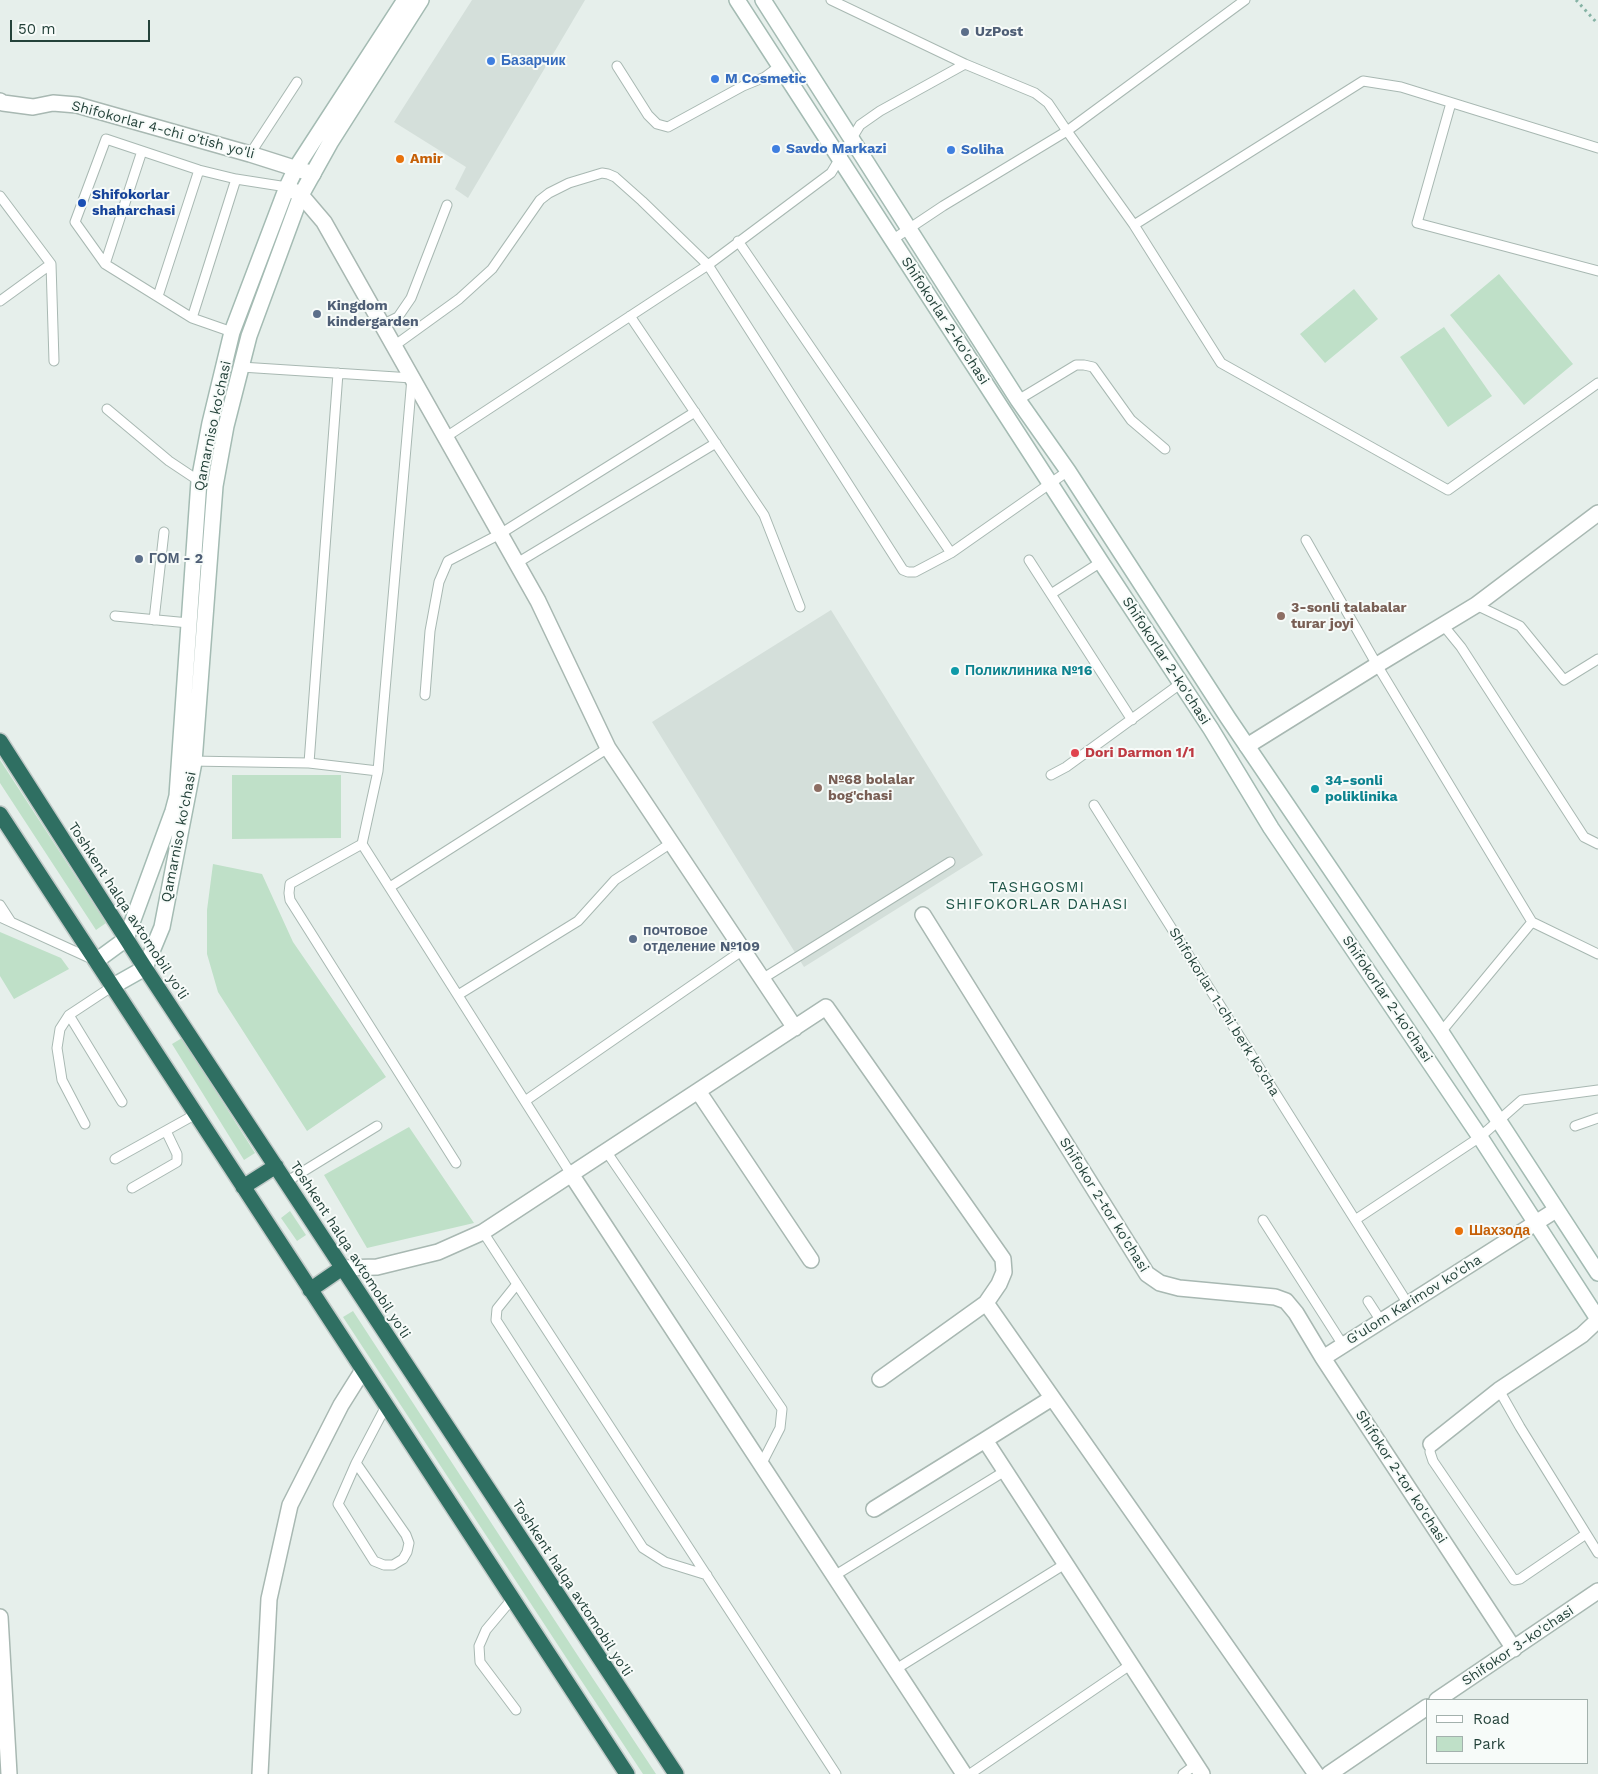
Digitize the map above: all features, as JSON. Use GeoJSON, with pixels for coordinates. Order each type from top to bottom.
{"type":"FeatureCollection","features":[{"type":"Feature","properties":{"kind":"highway","name":"Toshkent halqa avtomobil yo'li"},"geometry":{"type":"LineString","coordinates":[[0,741],[126,939],[676,1774]]}},
{"type":"Feature","properties":{"kind":"highway"},"geometry":{"type":"LineString","coordinates":[[0,814],[627,1774]]}},
{"type":"Feature","properties":{"kind":"highway"},"geometry":{"type":"LineString","coordinates":[[243,1187],[276,1166]]}},
{"type":"Feature","properties":{"kind":"highway"},"geometry":{"type":"LineString","coordinates":[[310,1290],[342,1268]]}},
{"type":"Feature","properties":{"kind":"street","name":"Qamarniso ko'chasi"},"geometry":{"type":"LineString","coordinates":[[126,939],[173,811],[187,761],[189,623],[199,481],[210,423],[232,332],[287,186],[296,168],[405,0]]}},
{"type":"Feature","properties":{"kind":"street","name":"Qamarniso ko'chasi"},"geometry":{"type":"LineString","coordinates":[[145,968],[162,927],[187,761],[215,486],[226,426],[249,336],[301,195],[330,143],[421,0]]}},
{"type":"Feature","properties":{"kind":"street","name":"Shifokorlar 2-ko'chasi"},"geometry":{"type":"LineString","coordinates":[[737,0],[1211,730],[1271,828],[1480,1137],[1598,1319]]}},
{"type":"Feature","properties":{"kind":"street","name":"Shifokorlar 2-ko'chasi"},"geometry":{"type":"LineString","coordinates":[[763,0],[1018,400],[1068,471],[1247,746],[1441,1032],[1598,1273]]}},
{"type":"Feature","properties":{"kind":"street","name":"Shifokorlar 4-chi o'tish yo'li"},"geometry":{"type":"LineString","coordinates":[[1,104],[33,107],[53,103],[77,105],[250,154],[313,174]]}},
{"type":"Feature","properties":{"kind":"street"},"geometry":{"type":"LineString","coordinates":[[287,186],[301,195],[324,222],[538,601],[608,748],[795,1028]]}},
{"type":"Feature","properties":{"kind":"street"},"geometry":{"type":"LineString","coordinates":[[232,332],[249,336]]}},
{"type":"Feature","properties":{"kind":"street"},"geometry":{"type":"LineString","coordinates":[[1247,746],[1476,605],[1598,513]]}},
{"type":"Feature","properties":{"kind":"street","name":"Shifokor 2-tor ko'chasi"},"geometry":{"type":"LineString","coordinates":[[923,915],[1147,1274],[1160,1283],[1179,1288],[1276,1297],[1286,1301],[1296,1312],[1323,1358],[1514,1649]]}},
{"type":"Feature","properties":{"kind":"street"},"geometry":{"type":"LineString","coordinates":[[96,961],[126,939]]}},
{"type":"Feature","properties":{"kind":"street"},"geometry":{"type":"LineString","coordinates":[[113,986],[145,968]]}},
{"type":"Feature","properties":{"kind":"street"},"geometry":{"type":"LineString","coordinates":[[342,1268],[377,1267],[438,1252],[483,1232],[826,1008],[1003,1259],[1004,1272],[999,1284],[986,1303],[880,1379]]}},
{"type":"Feature","properties":{"kind":"street"},"geometry":{"type":"LineString","coordinates":[[698,1091],[811,1260]]}},
{"type":"Feature","properties":{"kind":"street"},"geometry":{"type":"LineString","coordinates":[[571,1174],[964,1774]]}},
{"type":"Feature","properties":{"kind":"street","name":"G'ulom Karimov ko'cha"},"geometry":{"type":"LineString","coordinates":[[1323,1358],[1556,1210]]}},
{"type":"Feature","properties":{"kind":"street"},"geometry":{"type":"LineString","coordinates":[[986,1303],[1316,1774]]}},
{"type":"Feature","properties":{"kind":"street"},"geometry":{"type":"LineString","coordinates":[[1431,1444],[1499,1390],[1582,1335],[1598,1319]]}},
{"type":"Feature","properties":{"kind":"street"},"geometry":{"type":"LineString","coordinates":[[260,1774],[269,1599],[290,1506],[341,1405],[363,1370]]}},
{"type":"Feature","properties":{"kind":"street"},"geometry":{"type":"LineString","coordinates":[[874,1509],[1052,1398]]}},
{"type":"Feature","properties":{"kind":"street"},"geometry":{"type":"LineString","coordinates":[[985,1440],[1130,1665],[1193,1771]]}},
{"type":"Feature","properties":{"kind":"street","name":"Shifokor 3-ko'chasi"},"geometry":{"type":"LineString","coordinates":[[1439,1699],[1598,1591]]}},
{"type":"Feature","properties":{"kind":"street"},"geometry":{"type":"LineString","coordinates":[[0,1617],[9,1774]]}},
{"type":"Feature","properties":{"kind":"street"},"geometry":{"type":"LineString","coordinates":[[1329,1774],[1426,1708]]}},
{"type":"Feature","properties":{"kind":"lane"},"geometry":{"type":"LineString","coordinates":[[831,0],[965,64],[1035,93],[1048,103],[1134,225],[1221,363],[1448,490],[1598,383]]}},
{"type":"Feature","properties":{"kind":"lane"},"geometry":{"type":"LineString","coordinates":[[892,240],[943,206],[1066,131],[1245,0]]}},
{"type":"Feature","properties":{"kind":"lane"},"geometry":{"type":"LineString","coordinates":[[446,437],[708,265],[831,173],[860,125],[880,111],[965,64]]}},
{"type":"Feature","properties":{"kind":"lane"},"geometry":{"type":"LineString","coordinates":[[617,66],[648,116],[657,124],[668,127],[743,86],[765,77],[780,66]]}},
{"type":"Feature","properties":{"kind":"lane"},"geometry":{"type":"LineString","coordinates":[[1134,225],[1363,81],[1401,87],[1598,148]]}},
{"type":"Feature","properties":{"kind":"lane"},"geometry":{"type":"LineString","coordinates":[[250,154],[297,82]]}},
{"type":"Feature","properties":{"kind":"lane"},"geometry":{"type":"LineString","coordinates":[[1451,104],[1417,223],[1598,271]]}},
{"type":"Feature","properties":{"kind":"lane"},"geometry":{"type":"LineString","coordinates":[[232,332],[192,318],[106,264],[75,222],[106,139],[199,170],[236,179],[287,186]]}},
{"type":"Feature","properties":{"kind":"lane"},"geometry":{"type":"LineString","coordinates":[[106,264],[142,150]]}},
{"type":"Feature","properties":{"kind":"lane"},"geometry":{"type":"LineString","coordinates":[[158,296],[199,170]]}},
{"type":"Feature","properties":{"kind":"lane"},"geometry":{"type":"LineString","coordinates":[[394,346],[459,299],[492,269],[540,200],[560,186],[602,173],[615,177],[708,265],[903,570],[915,572],[951,553],[1068,471]]}},
{"type":"Feature","properties":{"kind":"lane"},"geometry":{"type":"LineString","coordinates":[[192,318],[236,179]]}},
{"type":"Feature","properties":{"kind":"lane"},"geometry":{"type":"LineString","coordinates":[[0,196],[51,264],[54,361]]}},
{"type":"Feature","properties":{"kind":"lane"},"geometry":{"type":"LineString","coordinates":[[382,325],[398,317],[411,298],[447,205]]}},
{"type":"Feature","properties":{"kind":"lane"},"geometry":{"type":"LineString","coordinates":[[738,241],[951,553]]}},
{"type":"Feature","properties":{"kind":"lane"},"geometry":{"type":"LineString","coordinates":[[0,301],[51,264]]}},
{"type":"Feature","properties":{"kind":"lane"},"geometry":{"type":"LineString","coordinates":[[630,316],[764,515],[800,607]]}},
{"type":"Feature","properties":{"kind":"lane"},"geometry":{"type":"LineString","coordinates":[[1018,400],[1076,365],[1093,367],[1131,420],[1165,449]]}},
{"type":"Feature","properties":{"kind":"lane"},"geometry":{"type":"LineString","coordinates":[[241,367],[412,378],[378,771],[362,844],[571,1174]]}},
{"type":"Feature","properties":{"kind":"lane"},"geometry":{"type":"LineString","coordinates":[[309,763],[338,373]]}},
{"type":"Feature","properties":{"kind":"lane"},"geometry":{"type":"LineString","coordinates":[[108,409],[169,461],[199,481]]}},
{"type":"Feature","properties":{"kind":"lane"},"geometry":{"type":"LineString","coordinates":[[424,695],[430,631],[439,582],[448,562],[500,534],[695,412]]}},
{"type":"Feature","properties":{"kind":"lane"},"geometry":{"type":"LineString","coordinates":[[517,563],[716,443]]}},
{"type":"Feature","properties":{"kind":"lane"},"geometry":{"type":"LineString","coordinates":[[154,620],[164,532]]}},
{"type":"Feature","properties":{"kind":"lane"},"geometry":{"type":"LineString","coordinates":[[1306,540],[1377,665],[1532,922],[1598,954]]}},
{"type":"Feature","properties":{"kind":"lane"},"geometry":{"type":"LineString","coordinates":[[1029,560],[1132,720]]}},
{"type":"Feature","properties":{"kind":"lane"},"geometry":{"type":"LineString","coordinates":[[1051,594],[1101,562]]}},
{"type":"Feature","properties":{"kind":"lane"},"geometry":{"type":"LineString","coordinates":[[1476,605],[1520,626],[1564,680],[1598,659]]}},
{"type":"Feature","properties":{"kind":"lane"},"geometry":{"type":"LineString","coordinates":[[115,616],[189,623]]}},
{"type":"Feature","properties":{"kind":"lane"},"geometry":{"type":"LineString","coordinates":[[1443,625],[1461,647],[1584,837],[1598,844]]}},
{"type":"Feature","properties":{"kind":"lane"},"geometry":{"type":"LineString","coordinates":[[1051,775],[1066,767],[1180,684]]}},
{"type":"Feature","properties":{"kind":"lane"},"geometry":{"type":"LineString","coordinates":[[390,886],[608,748]]}},
{"type":"Feature","properties":{"kind":"lane"},"geometry":{"type":"LineString","coordinates":[[187,761],[309,763],[378,771]]}},
{"type":"Feature","properties":{"kind":"lane","name":"Shifokorlar 1-chi berk ko'cha"},"geometry":{"type":"LineString","coordinates":[[1094,805],[1408,1304]]}},
{"type":"Feature","properties":{"kind":"lane"},"geometry":{"type":"LineString","coordinates":[[458,995],[578,920],[615,880],[671,843]]}},
{"type":"Feature","properties":{"kind":"lane"},"geometry":{"type":"LineString","coordinates":[[362,844],[290,884],[288,893],[290,900],[456,1162]]}},
{"type":"Feature","properties":{"kind":"lane"},"geometry":{"type":"LineString","coordinates":[[762,979],[950,862]]}},
{"type":"Feature","properties":{"kind":"lane"},"geometry":{"type":"LineString","coordinates":[[0,905],[11,922]]}},
{"type":"Feature","properties":{"kind":"lane"},"geometry":{"type":"LineString","coordinates":[[0,917],[96,961]]}},
{"type":"Feature","properties":{"kind":"lane"},"geometry":{"type":"LineString","coordinates":[[1441,1032],[1532,922]]}},
{"type":"Feature","properties":{"kind":"lane"},"geometry":{"type":"LineString","coordinates":[[525,1101],[743,950]]}},
{"type":"Feature","properties":{"kind":"lane"},"geometry":{"type":"LineString","coordinates":[[85,1124],[62,1080],[57,1048],[60,1029],[69,1015],[113,986]]}},
{"type":"Feature","properties":{"kind":"lane"},"geometry":{"type":"LineString","coordinates":[[69,1015],[122,1102]]}},
{"type":"Feature","properties":{"kind":"lane"},"geometry":{"type":"LineString","coordinates":[[1355,1220],[1480,1137],[1522,1100],[1597,1093]]}},
{"type":"Feature","properties":{"kind":"lane"},"geometry":{"type":"LineString","coordinates":[[116,1159],[196,1114]]}},
{"type":"Feature","properties":{"kind":"lane"},"geometry":{"type":"LineString","coordinates":[[1574,1126],[1598,1118]]}},
{"type":"Feature","properties":{"kind":"lane"},"geometry":{"type":"LineString","coordinates":[[286,1182],[377,1126]]}},
{"type":"Feature","properties":{"kind":"lane"},"geometry":{"type":"LineString","coordinates":[[132,1188],[177,1162],[177,1154],[166,1131]]}},
{"type":"Feature","properties":{"kind":"lane"},"geometry":{"type":"LineString","coordinates":[[606,1151],[782,1409],[780,1428],[761,1465]]}},
{"type":"Feature","properties":{"kind":"lane"},"geometry":{"type":"LineString","coordinates":[[1263,1220],[1343,1345]]}},
{"type":"Feature","properties":{"kind":"lane"},"geometry":{"type":"LineString","coordinates":[[483,1232],[836,1774]]}},
{"type":"Feature","properties":{"kind":"lane"},"geometry":{"type":"LineString","coordinates":[[517,1284],[497,1308],[496,1320],[643,1548],[665,1562],[706,1575]]}},
{"type":"Feature","properties":{"kind":"lane"},"geometry":{"type":"LineString","coordinates":[[1368,1301],[1381,1321]]}},
{"type":"Feature","properties":{"kind":"lane"},"geometry":{"type":"LineString","coordinates":[[1499,1390],[1598,1553]]}},
{"type":"Feature","properties":{"kind":"lane"},"geometry":{"type":"LineString","coordinates":[[356,1463],[406,1535],[409,1543],[407,1552],[402,1559],[393,1565],[384,1566],[374,1561],[338,1504],[356,1463],[386,1406]]}},
{"type":"Feature","properties":{"kind":"lane"},"geometry":{"type":"LineString","coordinates":[[1431,1444],[1430,1452],[1433,1461],[1514,1580],[1520,1579],[1586,1534]]}},
{"type":"Feature","properties":{"kind":"lane"},"geometry":{"type":"LineString","coordinates":[[834,1576],[1005,1471]]}},
{"type":"Feature","properties":{"kind":"lane"},"geometry":{"type":"LineString","coordinates":[[896,1669],[1065,1564]]}},
{"type":"Feature","properties":{"kind":"lane"},"geometry":{"type":"LineString","coordinates":[[512,1599],[486,1630],[479,1646],[480,1662],[516,1710]]}},
{"type":"Feature","properties":{"kind":"lane"},"geometry":{"type":"LineString","coordinates":[[970,1774],[1130,1665]]}},
{"type":"Feature","properties":{"kind":"path"},"geometry":{"type":"LineString","coordinates":[[1576,0],[1598,24]]}},
{"type":"Feature","properties":{"kind":"shaded area","name":"Базарчик"},"geometry":{"type":"Polygon","coordinates":[[[472,0],[585,0],[468,198],[455,189],[466,167],[394,122],[472,0]]]}},
{"type":"Feature","properties":{"kind":"shaded area","name":"№68 bolalar bog'chasi"},"geometry":{"type":"Polygon","coordinates":[[[831,610],[983,855],[804,967],[652,722],[831,610]]]}},
{"type":"Feature","properties":{"kind":"green space"},"geometry":{"type":"Polygon","coordinates":[[[1499,274],[1573,364],[1524,405],[1450,315],[1499,274]]]}},
{"type":"Feature","properties":{"kind":"green space"},"geometry":{"type":"Polygon","coordinates":[[[1354,289],[1378,319],[1325,363],[1300,334],[1354,289]]]}},
{"type":"Feature","properties":{"kind":"green space"},"geometry":{"type":"Polygon","coordinates":[[[1444,327],[1492,396],[1448,427],[1400,357],[1444,327]]]}},
{"type":"Feature","properties":{"kind":"green space"},"geometry":{"type":"Polygon","coordinates":[[[0,760],[106,923],[96,930],[0,783],[0,760]]]}},
{"type":"Feature","properties":{"kind":"green space"},"geometry":{"type":"Polygon","coordinates":[[[232,775],[341,775],[341,838],[232,839],[232,775]]]}},
{"type":"Feature","properties":{"kind":"green space"},"geometry":{"type":"Polygon","coordinates":[[[213,864],[262,874],[293,942],[386,1077],[307,1131],[218,992],[207,954],[207,910],[213,864]]]}},
{"type":"Feature","properties":{"kind":"green space"},"geometry":{"type":"Polygon","coordinates":[[[0,932],[61,958],[69,969],[14,999],[0,976],[0,932]]]}},
{"type":"Feature","properties":{"kind":"green space"},"geometry":{"type":"Polygon","coordinates":[[[182,1038],[255,1153],[244,1160],[172,1044],[182,1038]]]}},
{"type":"Feature","properties":{"kind":"green space"},"geometry":{"type":"Polygon","coordinates":[[[409,1127],[474,1223],[367,1248],[324,1175],[409,1127]]]}},
{"type":"Feature","properties":{"kind":"green space"},"geometry":{"type":"Polygon","coordinates":[[[290,1211],[306,1235],[297,1241],[281,1218],[290,1211]]]}},
{"type":"Feature","properties":{"kind":"green space"},"geometry":{"type":"Polygon","coordinates":[[[353,1311],[656,1774],[643,1774],[343,1317],[353,1311]]]}},
{"type":"Feature","properties":{"kind":"place","name":"UzPost"},"geometry":{"type":"Point","coordinates":[965,32]}},
{"type":"Feature","properties":{"kind":"place","name":"Базарчик"},"geometry":{"type":"Point","coordinates":[491,61]}},
{"type":"Feature","properties":{"kind":"place","name":"M Cosmetic"},"geometry":{"type":"Point","coordinates":[715,79]}},
{"type":"Feature","properties":{"kind":"place","name":"Savdo Markazi"},"geometry":{"type":"Point","coordinates":[776,149]}},
{"type":"Feature","properties":{"kind":"place","name":"Soliha"},"geometry":{"type":"Point","coordinates":[951,150]}},
{"type":"Feature","properties":{"kind":"place","name":"Amir"},"geometry":{"type":"Point","coordinates":[400,159]}},
{"type":"Feature","properties":{"kind":"place","name":"Shifokorlar shaharchasi"},"geometry":{"type":"Point","coordinates":[82,203]}},
{"type":"Feature","properties":{"kind":"place","name":"Kingdom kindergarden"},"geometry":{"type":"Point","coordinates":[317,314]}},
{"type":"Feature","properties":{"kind":"place","name":"ГОМ - 2"},"geometry":{"type":"Point","coordinates":[139,559]}},
{"type":"Feature","properties":{"kind":"place","name":"3-sonli talabalar turar joyi"},"geometry":{"type":"Point","coordinates":[1281,616]}},
{"type":"Feature","properties":{"kind":"place","name":"Поликлиника №16"},"geometry":{"type":"Point","coordinates":[955,671]}},
{"type":"Feature","properties":{"kind":"place","name":"Dori Darmon 1/1"},"geometry":{"type":"Point","coordinates":[1075,753]}},
{"type":"Feature","properties":{"kind":"place","name":"№68 bolalar bog'chasi"},"geometry":{"type":"Point","coordinates":[818,788]}},
{"type":"Feature","properties":{"kind":"place","name":"34-sonli poliklinika"},"geometry":{"type":"Point","coordinates":[1315,789]}},
{"type":"Feature","properties":{"kind":"place","name":"почтовое отделение №109"},"geometry":{"type":"Point","coordinates":[633,939]}},
{"type":"Feature","properties":{"kind":"place","name":"Шахзода"},"geometry":{"type":"Point","coordinates":[1459,1231]}},
{"type":"Feature","properties":{"kind":"district","name":"TASHGOSMI SHIFOKORLAR DAHASI"},"geometry":{"type":"Point","coordinates":[1037,896]}}]}
